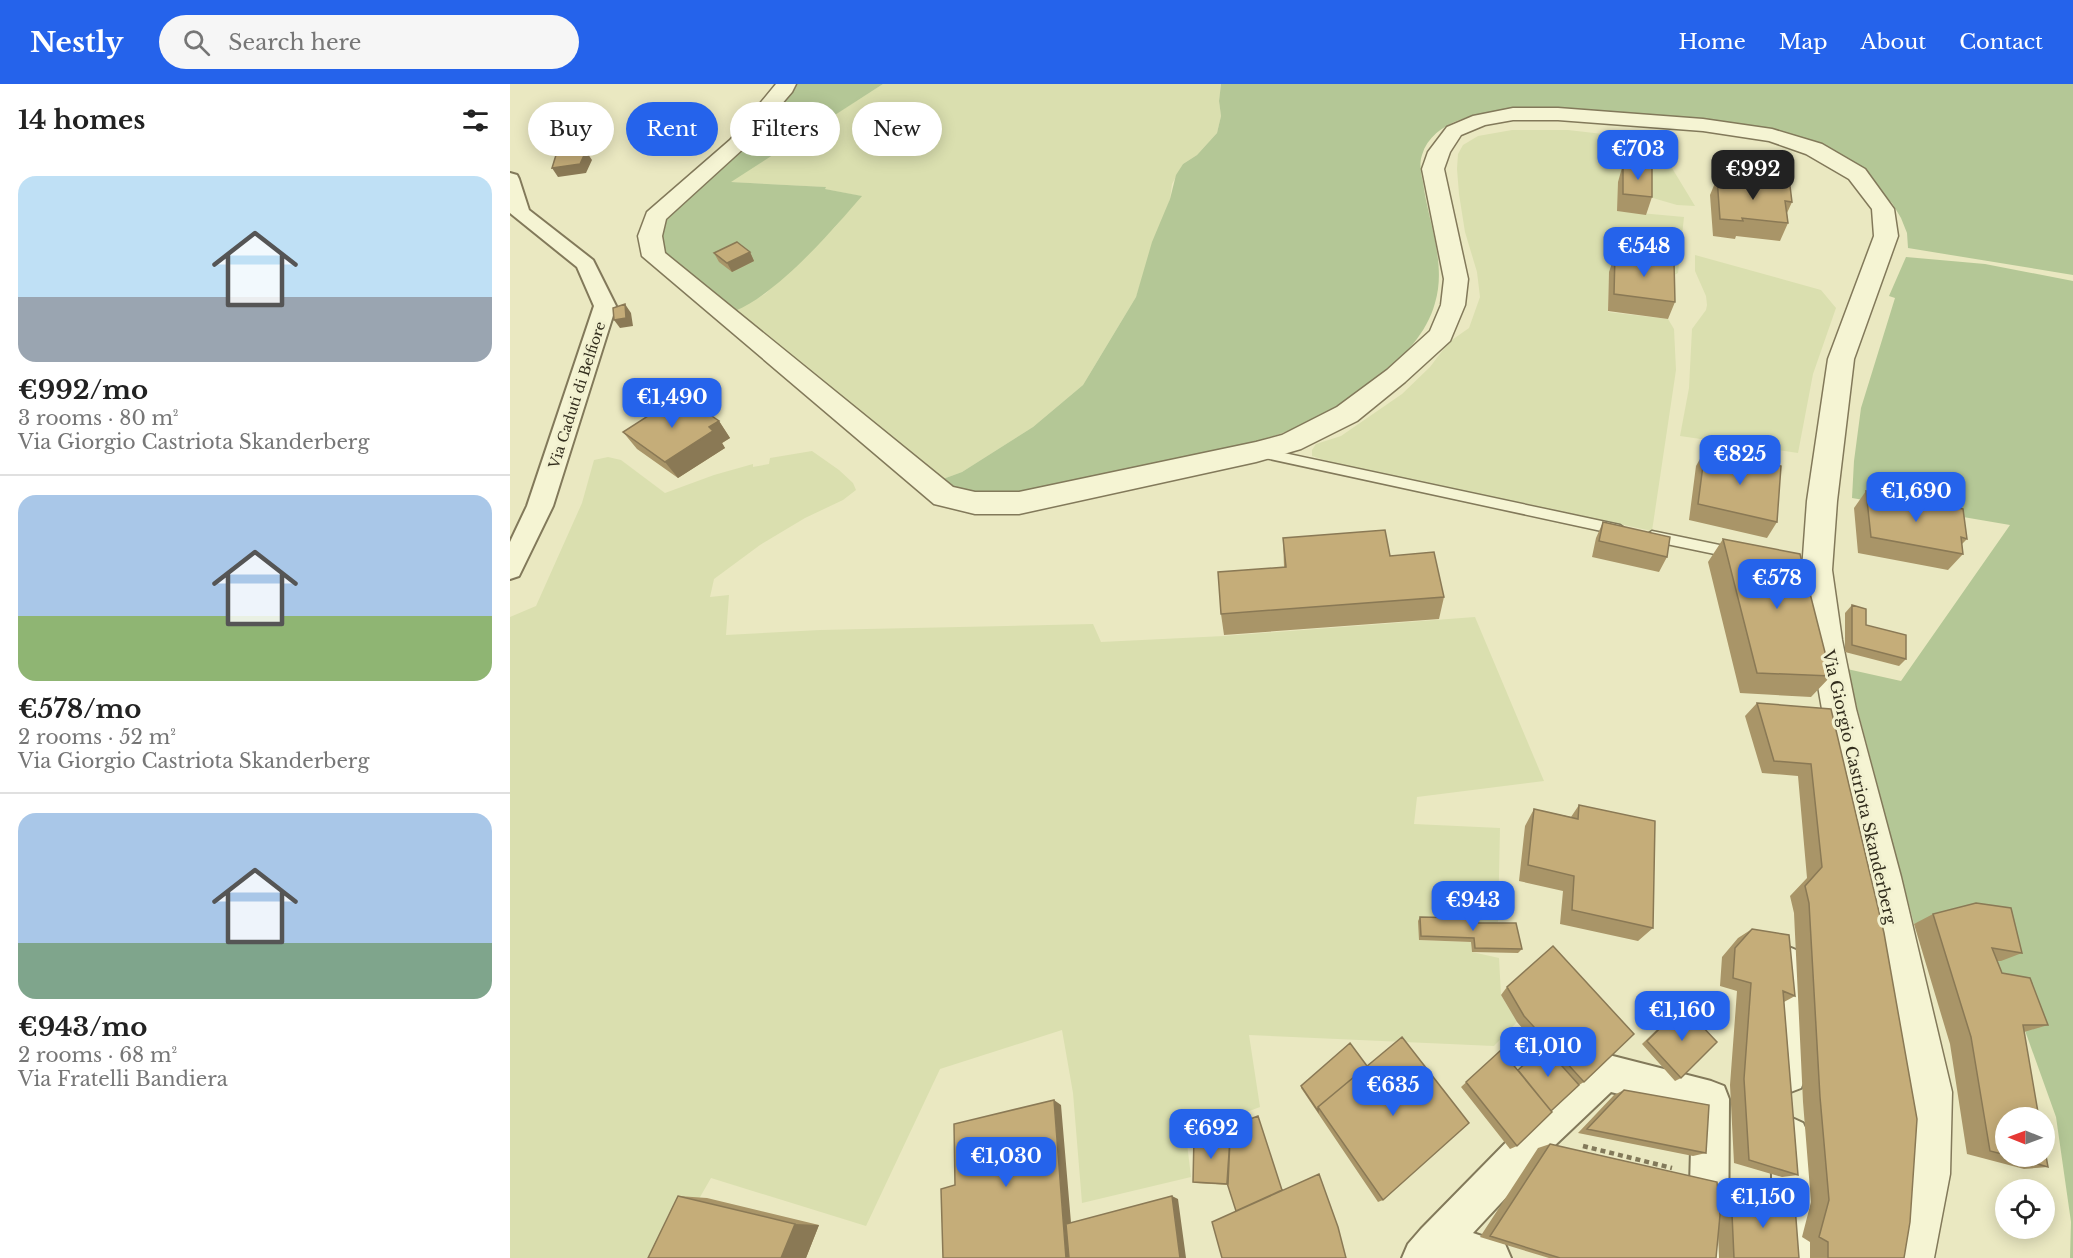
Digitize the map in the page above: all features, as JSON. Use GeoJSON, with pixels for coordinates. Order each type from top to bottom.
{"type":"FeatureCollection","features":[{"type":"Feature","properties":{"kind":"street","name":"Via Giorgio Castriota Skanderberg"},"geometry":{"type":"LineString","coordinates":[[786,84],[737,144],[656,217],[650,236],[654,256],[944,496],[975,503],[1019,502],[1256,452],[1291,442],[1347,414],[1396,376],[1442,335],[1453,305],[1456,279],[1433,169],[1439,152],[1454,131],[1480,120],[1513,114],[1558,114],[1703,125],[1772,135],[1814,149],[1857,174],[1883,209],[1886,236],[1840,359],[1812,569],[1839,709],[1882,877],[1931,1092],[1928,1174],[1911,1258]]}},
{"type":"Feature","properties":{"kind":"street","name":"Via Caduti di Belfiore"},"geometry":{"type":"LineString","coordinates":[[510,179],[520,213],[586,264],[605,306],[540,506],[510,569]]}},
{"type":"Feature","properties":{"kind":"street"},"geometry":{"type":"LineString","coordinates":[[1783,945],[1794,1258]]}},
{"type":"Feature","properties":{"kind":"street"},"geometry":{"type":"LineString","coordinates":[[1429,1250],[1539,1135],[1605,1072],[1711,1100],[1708,1258]]}},
{"type":"Feature","properties":{"kind":"street"},"geometry":{"type":"LineString","coordinates":[[1429,1250],[1491,1258]]}},
{"type":"Feature","properties":{"kind":"lane"},"geometry":{"type":"LineString","coordinates":[[1256,452],[1462,498],[1749,556]]}},
{"type":"Feature","properties":{"kind":"path"},"geometry":{"type":"LineString","coordinates":[[1539,1135],[1710,1177]]}},
{"type":"Feature","properties":{"kind":"green space"},"geometry":{"type":"Polygon","coordinates":[[[791,84],[883,84],[840,112],[840,102],[782,102],[791,84]]]}},
{"type":"Feature","properties":{"kind":"green space"},"geometry":{"type":"Polygon","coordinates":[[[883,84],[1221,84],[1219,101],[1221,116],[1217,133],[1197,155],[1183,164],[1172,184],[1170,199],[1136,297],[1083,385],[1033,427],[962,472],[943,479],[735,311],[765,294],[835,227],[861,196],[824,189],[825,187],[729,182],[770,156],[840,156],[840,111],[852,104],[852,156],[942,156],[942,102],[855,102],[883,84]]]}},
{"type":"Feature","properties":{"kind":"green space"},"geometry":{"type":"Polygon","coordinates":[[[1221,84],[2073,84],[2073,275],[1908,248],[1907,233],[1892,203],[1868,182],[1822,156],[1750,134],[1514,109],[1488,112],[1448,125],[1428,143],[1422,155],[1421,169],[1425,197],[1438,258],[1438,288],[1435,303],[1420,335],[1405,353],[1344,405],[1283,433],[1194,457],[1002,497],[948,488],[952,485],[943,479],[962,472],[1033,427],[1083,385],[1136,297],[1152,242],[1170,199],[1176,175],[1183,164],[1197,155],[1217,133],[1221,116],[1219,101],[1221,84]]]}},
{"type":"Feature","properties":{"kind":"green space"},"geometry":{"type":"Polygon","coordinates":[[[1512,130],[1568,130],[1655,140],[1695,206],[1677,205],[1646,196],[1618,183],[1618,211],[1684,217],[1678,273],[1667,279],[1609,272],[1608,312],[1668,319],[1674,329],[1676,370],[1652,531],[1330,462],[1312,456],[1312,450],[1316,444],[1341,436],[1402,394],[1430,367],[1449,342],[1469,328],[1480,297],[1477,272],[1465,232],[1459,194],[1458,154],[1463,145],[1478,136],[1512,130]]]}},
{"type":"Feature","properties":{"kind":"green space"},"geometry":{"type":"Polygon","coordinates":[[[730,156],[771,156],[731,182],[826,187],[825,189],[862,196],[820,243],[786,276],[769,291],[735,311],[660,249],[665,218],[730,156]]]}},
{"type":"Feature","properties":{"kind":"green space"},"geometry":{"type":"Polygon","coordinates":[[[1695,255],[1821,290],[1836,308],[1813,374],[1798,453],[1680,436],[1689,388],[1692,329],[1706,310],[1707,305],[1706,296],[1695,271],[1695,255]]]}},
{"type":"Feature","properties":{"kind":"green space"},"geometry":{"type":"Polygon","coordinates":[[[1906,257],[1985,264],[2073,281],[2073,1258],[2070,1258],[2071,1222],[2055,1107],[2052,1107],[2009,986],[1957,913],[1914,924],[1847,669],[1901,681],[2010,525],[1852,498],[1861,408],[1895,298],[1889,296],[1906,257]]]}},
{"type":"Feature","properties":{"kind":"green space"},"geometry":{"type":"Polygon","coordinates":[[[812,451],[839,470],[853,483],[856,490],[843,500],[805,518],[760,545],[714,579],[710,597],[729,595],[726,635],[820,630],[1093,624],[1101,642],[1224,636],[1475,617],[1544,781],[1417,797],[1414,824],[1500,828],[1498,922],[1419,940],[1471,942],[1472,952],[1499,958],[1501,995],[1517,1022],[1494,1046],[1249,1035],[1260,1107],[1186,1135],[1191,1177],[1082,1203],[1073,1093],[1062,1030],[940,1069],[866,1226],[711,1178],[665,1258],[510,1258],[510,617],[536,606],[582,503],[594,460],[608,457],[621,460],[665,493],[753,464],[753,467],[769,464],[770,458],[812,451]]]}},
{"type":"Feature","properties":{"kind":"building"},"geometry":{"type":"Polygon","coordinates":[[[556,156],[584,156],[580,164],[552,168],[556,156]]]}},
{"type":"Feature","properties":{"kind":"building"},"geometry":{"type":"Polygon","coordinates":[[[1623,164],[1652,167],[1652,197],[1623,194],[1623,164]]]}},
{"type":"Feature","properties":{"kind":"building"},"geometry":{"type":"Polygon","coordinates":[[[1717,178],[1790,186],[1792,202],[1785,201],[1788,223],[1742,218],[1743,221],[1720,219],[1717,178]]]}},
{"type":"Feature","properties":{"kind":"building"},"geometry":{"type":"Polygon","coordinates":[[[737,242],[750,252],[727,263],[714,253],[737,242]]]}},
{"type":"Feature","properties":{"kind":"building"},"geometry":{"type":"Polygon","coordinates":[[[1615,254],[1674,262],[1675,302],[1614,294],[1615,254]]]}},
{"type":"Feature","properties":{"kind":"building"},"geometry":{"type":"Polygon","coordinates":[[[625,304],[626,318],[614,320],[613,308],[625,304]]]}},
{"type":"Feature","properties":{"kind":"building"},"geometry":{"type":"Polygon","coordinates":[[[684,397],[719,421],[709,427],[713,431],[665,462],[623,432],[668,403],[672,405],[684,397]]]}},
{"type":"Feature","properties":{"kind":"building"},"geometry":{"type":"Polygon","coordinates":[[[1705,450],[1781,466],[1777,522],[1698,504],[1705,450]]]}},
{"type":"Feature","properties":{"kind":"building"},"geometry":{"type":"Polygon","coordinates":[[[1866,491],[1963,509],[1967,539],[1961,537],[1963,554],[1871,537],[1866,491]]]}},
{"type":"Feature","properties":{"kind":"building"},"geometry":{"type":"Polygon","coordinates":[[[1603,522],[1670,537],[1667,557],[1599,541],[1603,522]]]}},
{"type":"Feature","properties":{"kind":"building"},"geometry":{"type":"Polygon","coordinates":[[[1385,530],[1390,556],[1434,552],[1444,597],[1221,614],[1218,572],[1286,567],[1283,538],[1385,530]]]}},
{"type":"Feature","properties":{"kind":"building"},"geometry":{"type":"Polygon","coordinates":[[[1723,539],[1800,554],[1831,676],[1757,673],[1723,539]]]}},
{"type":"Feature","properties":{"kind":"building"},"geometry":{"type":"Polygon","coordinates":[[[1852,605],[1866,609],[1866,625],[1906,635],[1906,659],[1852,645],[1852,605]]]}},
{"type":"Feature","properties":{"kind":"building"},"geometry":{"type":"Polygon","coordinates":[[[1757,703],[1831,709],[1884,933],[1917,1119],[1910,1222],[1904,1258],[1828,1258],[1828,1242],[1819,1237],[1829,1200],[1820,1097],[1809,903],[1805,886],[1822,867],[1811,764],[1774,761],[1757,703]]]}},
{"type":"Feature","properties":{"kind":"building"},"geometry":{"type":"Polygon","coordinates":[[[1579,805],[1655,821],[1653,928],[1572,910],[1574,876],[1528,865],[1534,809],[1578,819],[1579,805]]]}},
{"type":"Feature","properties":{"kind":"building"},"geometry":{"type":"Polygon","coordinates":[[[1976,903],[2011,908],[2022,953],[1992,948],[2002,973],[2030,978],[2048,1025],[2023,1025],[2037,1107],[1995,1107],[1995,1152],[1990,1151],[1971,1037],[1933,914],[1976,903]]]}},
{"type":"Feature","properties":{"kind":"building"},"geometry":{"type":"Polygon","coordinates":[[[1420,917],[1463,918],[1479,923],[1516,923],[1522,949],[1475,948],[1474,938],[1421,936],[1420,917]]]}},
{"type":"Feature","properties":{"kind":"building"},"geometry":{"type":"Polygon","coordinates":[[[1752,929],[1789,935],[1795,996],[1783,991],[1798,1175],[1749,1160],[1744,1079],[1751,983],[1733,978],[1735,948],[1752,929]]]}},
{"type":"Feature","properties":{"kind":"building"},"geometry":{"type":"Polygon","coordinates":[[[1553,946],[1634,1034],[1584,1082],[1524,1016],[1507,987],[1553,946]]]}},
{"type":"Feature","properties":{"kind":"building"},"geometry":{"type":"Polygon","coordinates":[[[1683,1006],[1717,1042],[1681,1078],[1647,1041],[1683,1006]]]}},
{"type":"Feature","properties":{"kind":"building"},"geometry":{"type":"Polygon","coordinates":[[[1402,1037],[1469,1123],[1383,1200],[1318,1107],[1402,1037]]]}},
{"type":"Feature","properties":{"kind":"building"},"geometry":{"type":"Polygon","coordinates":[[[1350,1043],[1367,1066],[1318,1107],[1318,1111],[1301,1086],[1350,1043]]]}},
{"type":"Feature","properties":{"kind":"building"},"geometry":{"type":"Polygon","coordinates":[[[1544,1046],[1579,1085],[1551,1111],[1518,1070],[1544,1046]]]}},
{"type":"Feature","properties":{"kind":"building"},"geometry":{"type":"Polygon","coordinates":[[[1501,1050],[1552,1112],[1517,1146],[1466,1082],[1501,1050]]]}},
{"type":"Feature","properties":{"kind":"building"},"geometry":{"type":"Polygon","coordinates":[[[1624,1090],[1709,1105],[1706,1153],[1587,1129],[1624,1090]]]}},
{"type":"Feature","properties":{"kind":"building"},"geometry":{"type":"Polygon","coordinates":[[[1054,1100],[1066,1258],[943,1258],[941,1189],[955,1185],[954,1124],[1054,1100]]]}},
{"type":"Feature","properties":{"kind":"building"},"geometry":{"type":"Polygon","coordinates":[[[1258,1116],[1282,1190],[1236,1211],[1227,1183],[1230,1138],[1226,1128],[1258,1116]]]}},
{"type":"Feature","properties":{"kind":"building"},"geometry":{"type":"Polygon","coordinates":[[[1194,1136],[1230,1140],[1228,1184],[1193,1182],[1194,1136]]]}},
{"type":"Feature","properties":{"kind":"building"},"geometry":{"type":"Polygon","coordinates":[[[1550,1144],[1717,1182],[1720,1215],[1716,1258],[1560,1258],[1490,1236],[1550,1144]]]}},
{"type":"Feature","properties":{"kind":"building"},"geometry":{"type":"Polygon","coordinates":[[[1319,1174],[1338,1227],[1346,1258],[1222,1258],[1212,1222],[1319,1174]]]}},
{"type":"Feature","properties":{"kind":"building"},"geometry":{"type":"Polygon","coordinates":[[[1731,1192],[1795,1206],[1799,1258],[1734,1258],[1731,1192]]]}},
{"type":"Feature","properties":{"kind":"building"},"geometry":{"type":"Polygon","coordinates":[[[678,1196],[795,1224],[781,1258],[648,1258],[678,1196]]]}},
{"type":"Feature","properties":{"kind":"building"},"geometry":{"type":"Polygon","coordinates":[[[1172,1196],[1180,1258],[1069,1258],[1066,1224],[1172,1196]]]}}]}
